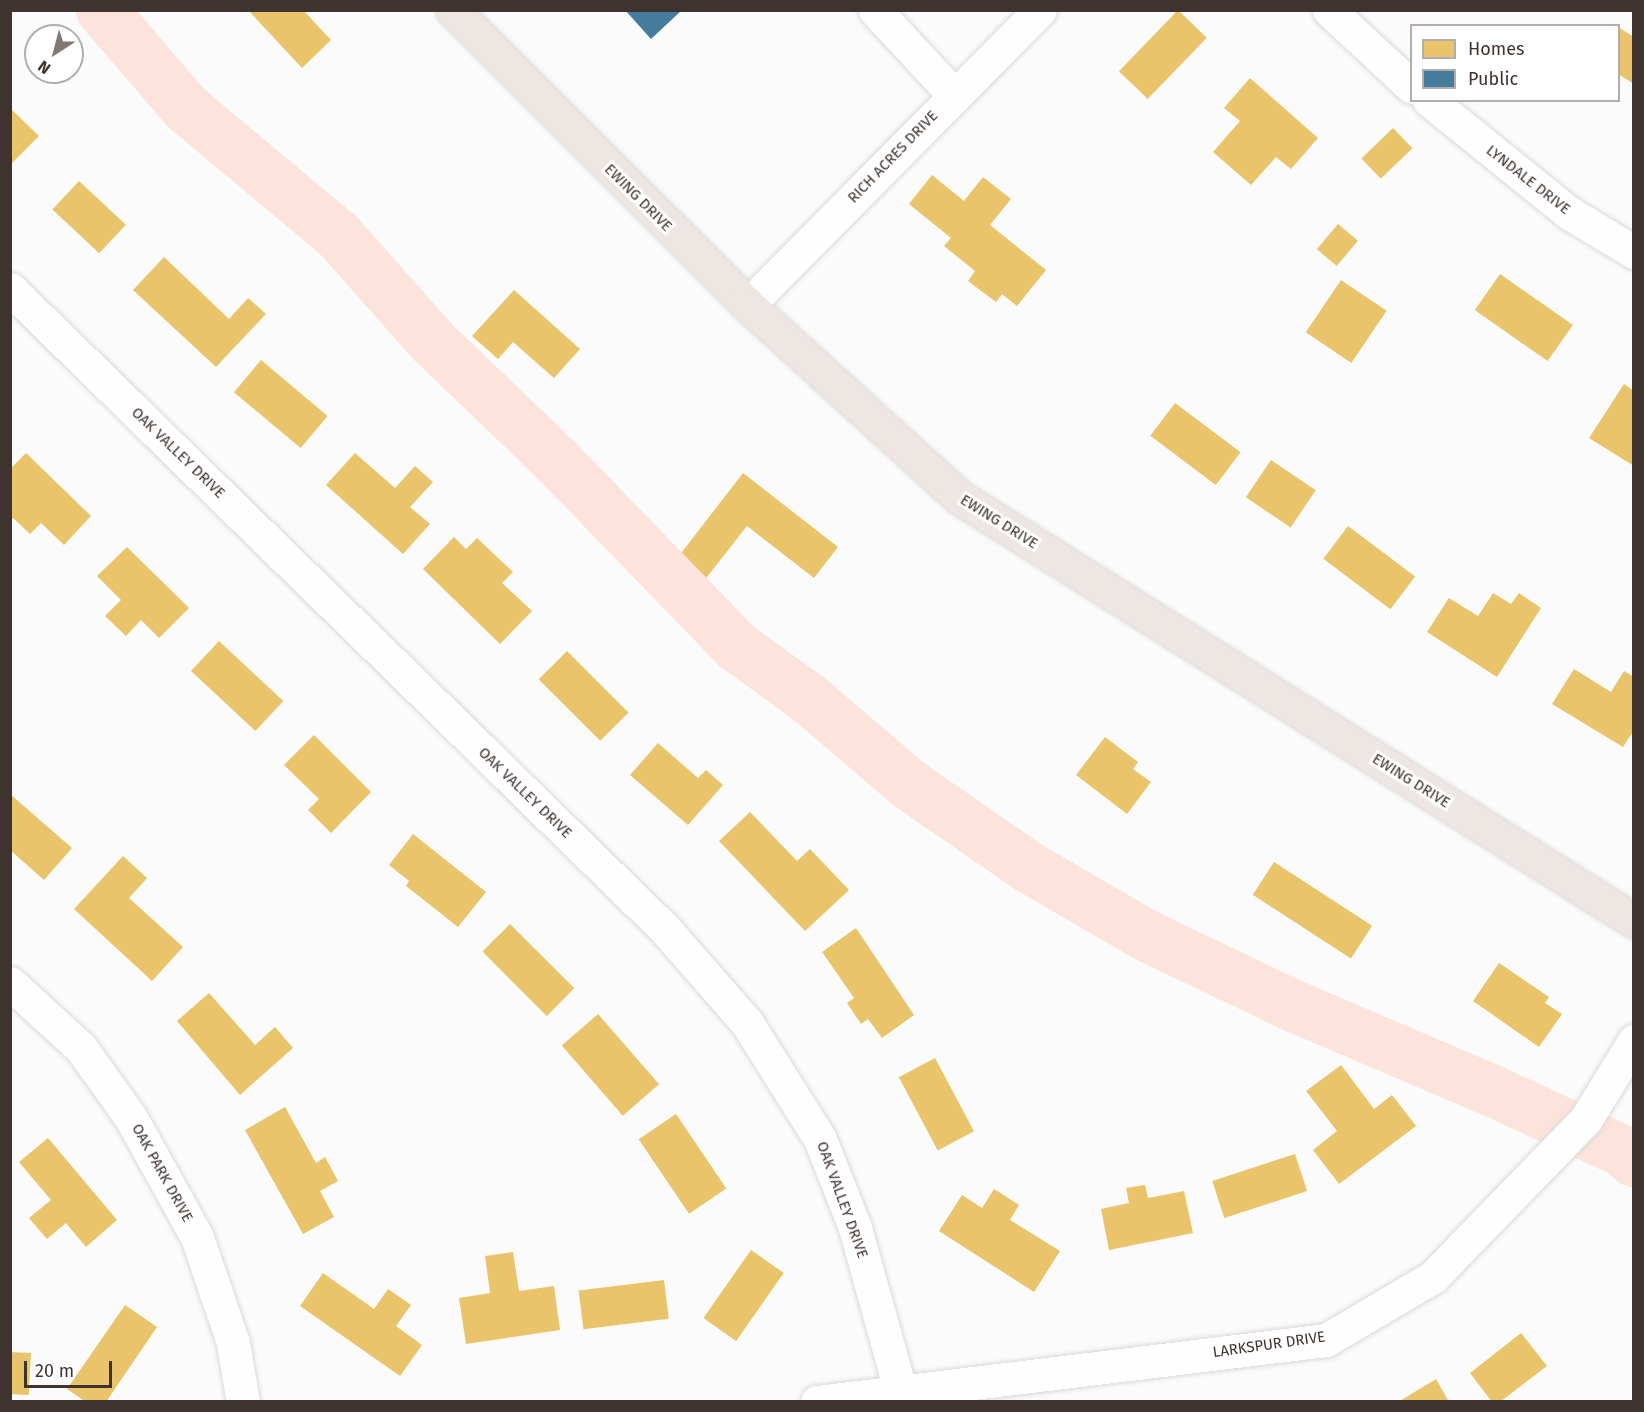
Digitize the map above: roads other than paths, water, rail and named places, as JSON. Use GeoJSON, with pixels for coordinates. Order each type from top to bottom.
{"type":"FeatureCollection","features":[{"type":"Feature","properties":{"kind":"main road","name":"EWING DRIVE"},"geometry":{"type":"LineString","coordinates":[[453,10],[748,305],[959,497],[1634,921]]}},
{"type":"Feature","properties":{"kind":"street"},"geometry":{"type":"LineString","coordinates":[[875,10],[954,95]]}},
{"type":"Feature","properties":{"kind":"street","name":"RICH ACRES DRIVE"},"geometry":{"type":"LineString","coordinates":[[748,305],[1040,10]]}},
{"type":"Feature","properties":{"kind":"street"},"geometry":{"type":"LineString","coordinates":[[1329,10],[1410,85]]}},
{"type":"Feature","properties":{"kind":"street","name":"LYNDALE DRIVE"},"geometry":{"type":"LineString","coordinates":[[1431,102],[1569,213],[1634,252]]}},
{"type":"Feature","properties":{"kind":"street","name":"OAK VALLEY DRIVE"},"geometry":{"type":"LineString","coordinates":[[10,289],[665,929],[747,1023],[820,1139],[855,1228],[900,1389]]}},
{"type":"Feature","properties":{"kind":"street","name":"OAK PARK DRIVE"},"geometry":{"type":"LineString","coordinates":[[10,983],[81,1048],[131,1118],[198,1236],[233,1343],[243,1401]]}},
{"type":"Feature","properties":{"kind":"street","name":"LARKSPUR DRIVE"},"geometry":{"type":"LineString","coordinates":[[817,1401],[900,1389],[1326,1340],[1433,1277],[1586,1119],[1634,1041]]}},
{"type":"Feature","properties":{"kind":"waterway"},"geometry":{"type":"LineString","coordinates":[[102,10],[186,108],[338,235],[433,342],[558,462],[736,646],[808,698],[910,785],[1030,868],[1149,937],[1296,1007],[1493,1091],[1622,1151],[1634,1161]]}}]}
